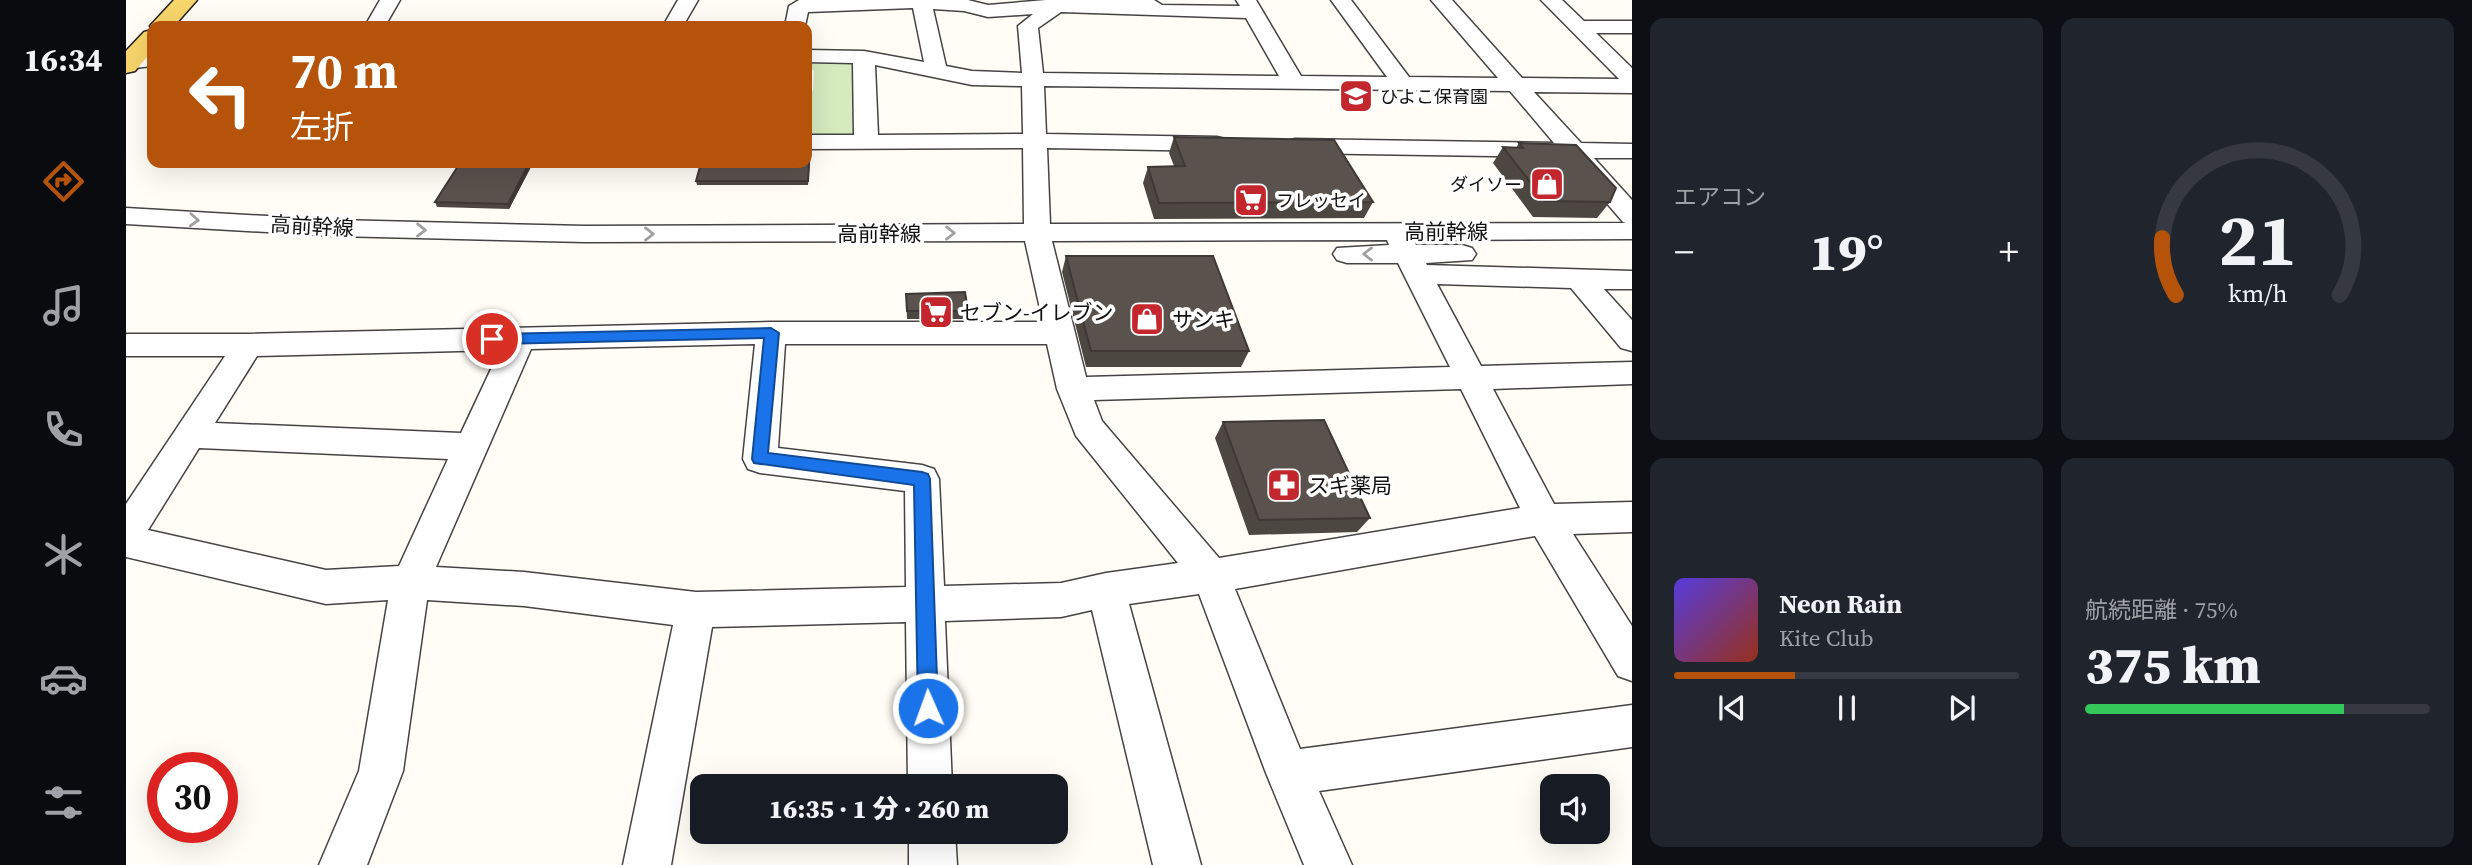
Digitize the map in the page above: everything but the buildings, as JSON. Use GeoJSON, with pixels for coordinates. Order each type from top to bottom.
{"type":"FeatureCollection","features":[{"type":"Feature","properties":{"kind":"main road"},"geometry":{"type":"LineString","coordinates":[[167,21],[186,0]]}},
{"type":"Feature","properties":{"kind":"main road"},"geometry":{"type":"LineString","coordinates":[[133,63],[147,44]]}},
{"type":"Feature","properties":{"kind":"street"},"geometry":{"type":"LineString","coordinates":[[378,21],[390,0]]}},
{"type":"Feature","properties":{"kind":"street"},"geometry":{"type":"LineString","coordinates":[[676,21],[688,0]]}},
{"type":"Feature","properties":{"kind":"street"},"geometry":{"type":"LineString","coordinates":[[1341,0],[1404,85]]}},
{"type":"Feature","properties":{"kind":"street"},"geometry":{"type":"LineString","coordinates":[[1441,0],[1632,216]]}},
{"type":"Feature","properties":{"kind":"street"},"geometry":{"type":"LineString","coordinates":[[1551,0],[1632,80]]}},
{"type":"Feature","properties":{"kind":"street"},"geometry":{"type":"LineString","coordinates":[[796,21],[799,6],[851,2],[922,1],[965,5],[988,11],[1056,3],[1146,4],[1162,11],[1249,6],[1294,83]]}},
{"type":"Feature","properties":{"kind":"street"},"geometry":{"type":"LineString","coordinates":[[922,1],[936,70]]}},
{"type":"Feature","properties":{"kind":"street"},"geometry":{"type":"LineString","coordinates":[[1056,3],[1028,26],[1033,78],[1040,243],[1073,389],[1088,427],[1211,576],[1288,773],[1328,865]]}},
{"type":"Feature","properties":{"kind":"street"},"geometry":{"type":"LineString","coordinates":[[1580,27],[1632,27]]}},
{"type":"Feature","properties":{"kind":"street"},"geometry":{"type":"LineString","coordinates":[[812,56],[864,57],[972,78],[1632,86]]}},
{"type":"Feature","properties":{"kind":"street"},"geometry":{"type":"LineString","coordinates":[[864,57],[866,142]]}},
{"type":"Feature","properties":{"kind":"street"},"geometry":{"type":"LineString","coordinates":[[812,142],[1035,141],[1243,145]]}},
{"type":"Feature","properties":{"kind":"street"},"geometry":{"type":"LineString","coordinates":[[1270,146],[1632,151]]}},
{"type":"Feature","properties":{"kind":"street","name":"高前幹線"},"geometry":{"type":"LineString","coordinates":[[126,216],[336,228],[585,234],[1407,253],[1632,252]]}},
{"type":"Feature","properties":{"kind":"street","name":"高前幹線"},"geometry":{"type":"LineString","coordinates":[[1407,253],[1632,231]]}},
{"type":"Feature","properties":{"kind":"street","name":"高前幹線"},"geometry":{"type":"LineString","coordinates":[[126,239],[578,253],[1040,243]]}},
{"type":"Feature","properties":{"kind":"street"},"geometry":{"type":"LineString","coordinates":[[1407,253],[1578,277],[1632,280]]}},
{"type":"Feature","properties":{"kind":"street"},"geometry":{"type":"LineString","coordinates":[[1407,253],[1544,519],[1632,662]]}},
{"type":"Feature","properties":{"kind":"street"},"geometry":{"type":"LineString","coordinates":[[1578,277],[1632,340]]}},
{"type":"Feature","properties":{"kind":"street"},"geometry":{"type":"LineString","coordinates":[[126,345],[248,345],[771,333],[1059,333]]}},
{"type":"Feature","properties":{"kind":"street"},"geometry":{"type":"LineString","coordinates":[[771,333],[760,459],[922,479],[930,774]]}},
{"type":"Feature","properties":{"kind":"street"},"geometry":{"type":"LineString","coordinates":[[343,865],[381,771],[410,582],[520,339]]}},
{"type":"Feature","properties":{"kind":"street"},"geometry":{"type":"LineString","coordinates":[[126,534],[248,345]]}},
{"type":"Feature","properties":{"kind":"street"},"geometry":{"type":"LineString","coordinates":[[1073,389],[1632,373]]}},
{"type":"Feature","properties":{"kind":"street"},"geometry":{"type":"LineString","coordinates":[[190,435],[470,447]]}},
{"type":"Feature","properties":{"kind":"street"},"geometry":{"type":"LineString","coordinates":[[126,541],[326,587],[410,582],[524,589],[696,610],[1060,600],[1106,590],[1211,576],[1544,519],[1632,517]]}},
{"type":"Feature","properties":{"kind":"street"},"geometry":{"type":"LineString","coordinates":[[1106,590],[1177,865]]}},
{"type":"Feature","properties":{"kind":"street"},"geometry":{"type":"LineString","coordinates":[[647,865],[696,610]]}},
{"type":"Feature","properties":{"kind":"street"},"geometry":{"type":"LineString","coordinates":[[1288,773],[1632,726]]}},
{"type":"Feature","properties":{"kind":"street"},"geometry":{"type":"LineString","coordinates":[[932,844],[933,865]]}},
{"type":"Feature","properties":{"kind":"green space"},"geometry":{"type":"Polygon","coordinates":[[[812,58],[858,60],[859,134],[854,137],[812,138],[812,58]]]}},
{"type":"Feature","properties":{"kind":"place","name":"ひよこ保育園"},"geometry":{"type":"Point","coordinates":[1356,96]}},
{"type":"Feature","properties":{"kind":"place","name":"ダイソー"},"geometry":{"type":"Point","coordinates":[1547,184]}},
{"type":"Feature","properties":{"kind":"place","name":"フレッセイ"},"geometry":{"type":"Point","coordinates":[1251,200]}},
{"type":"Feature","properties":{"kind":"place","name":"セブン-イレブン"},"geometry":{"type":"Point","coordinates":[936,312]}},
{"type":"Feature","properties":{"kind":"place","name":"サンキ"},"geometry":{"type":"Point","coordinates":[1147,319]}},
{"type":"Feature","properties":{"kind":"place","name":"スギ薬局"},"geometry":{"type":"Point","coordinates":[1284,485]}},
{"type":"Feature","properties":{"kind":"route"},"geometry":{"type":"LineString","coordinates":[[492,339],[771,333],[760,459],[922,479],[928,708]]}}]}
